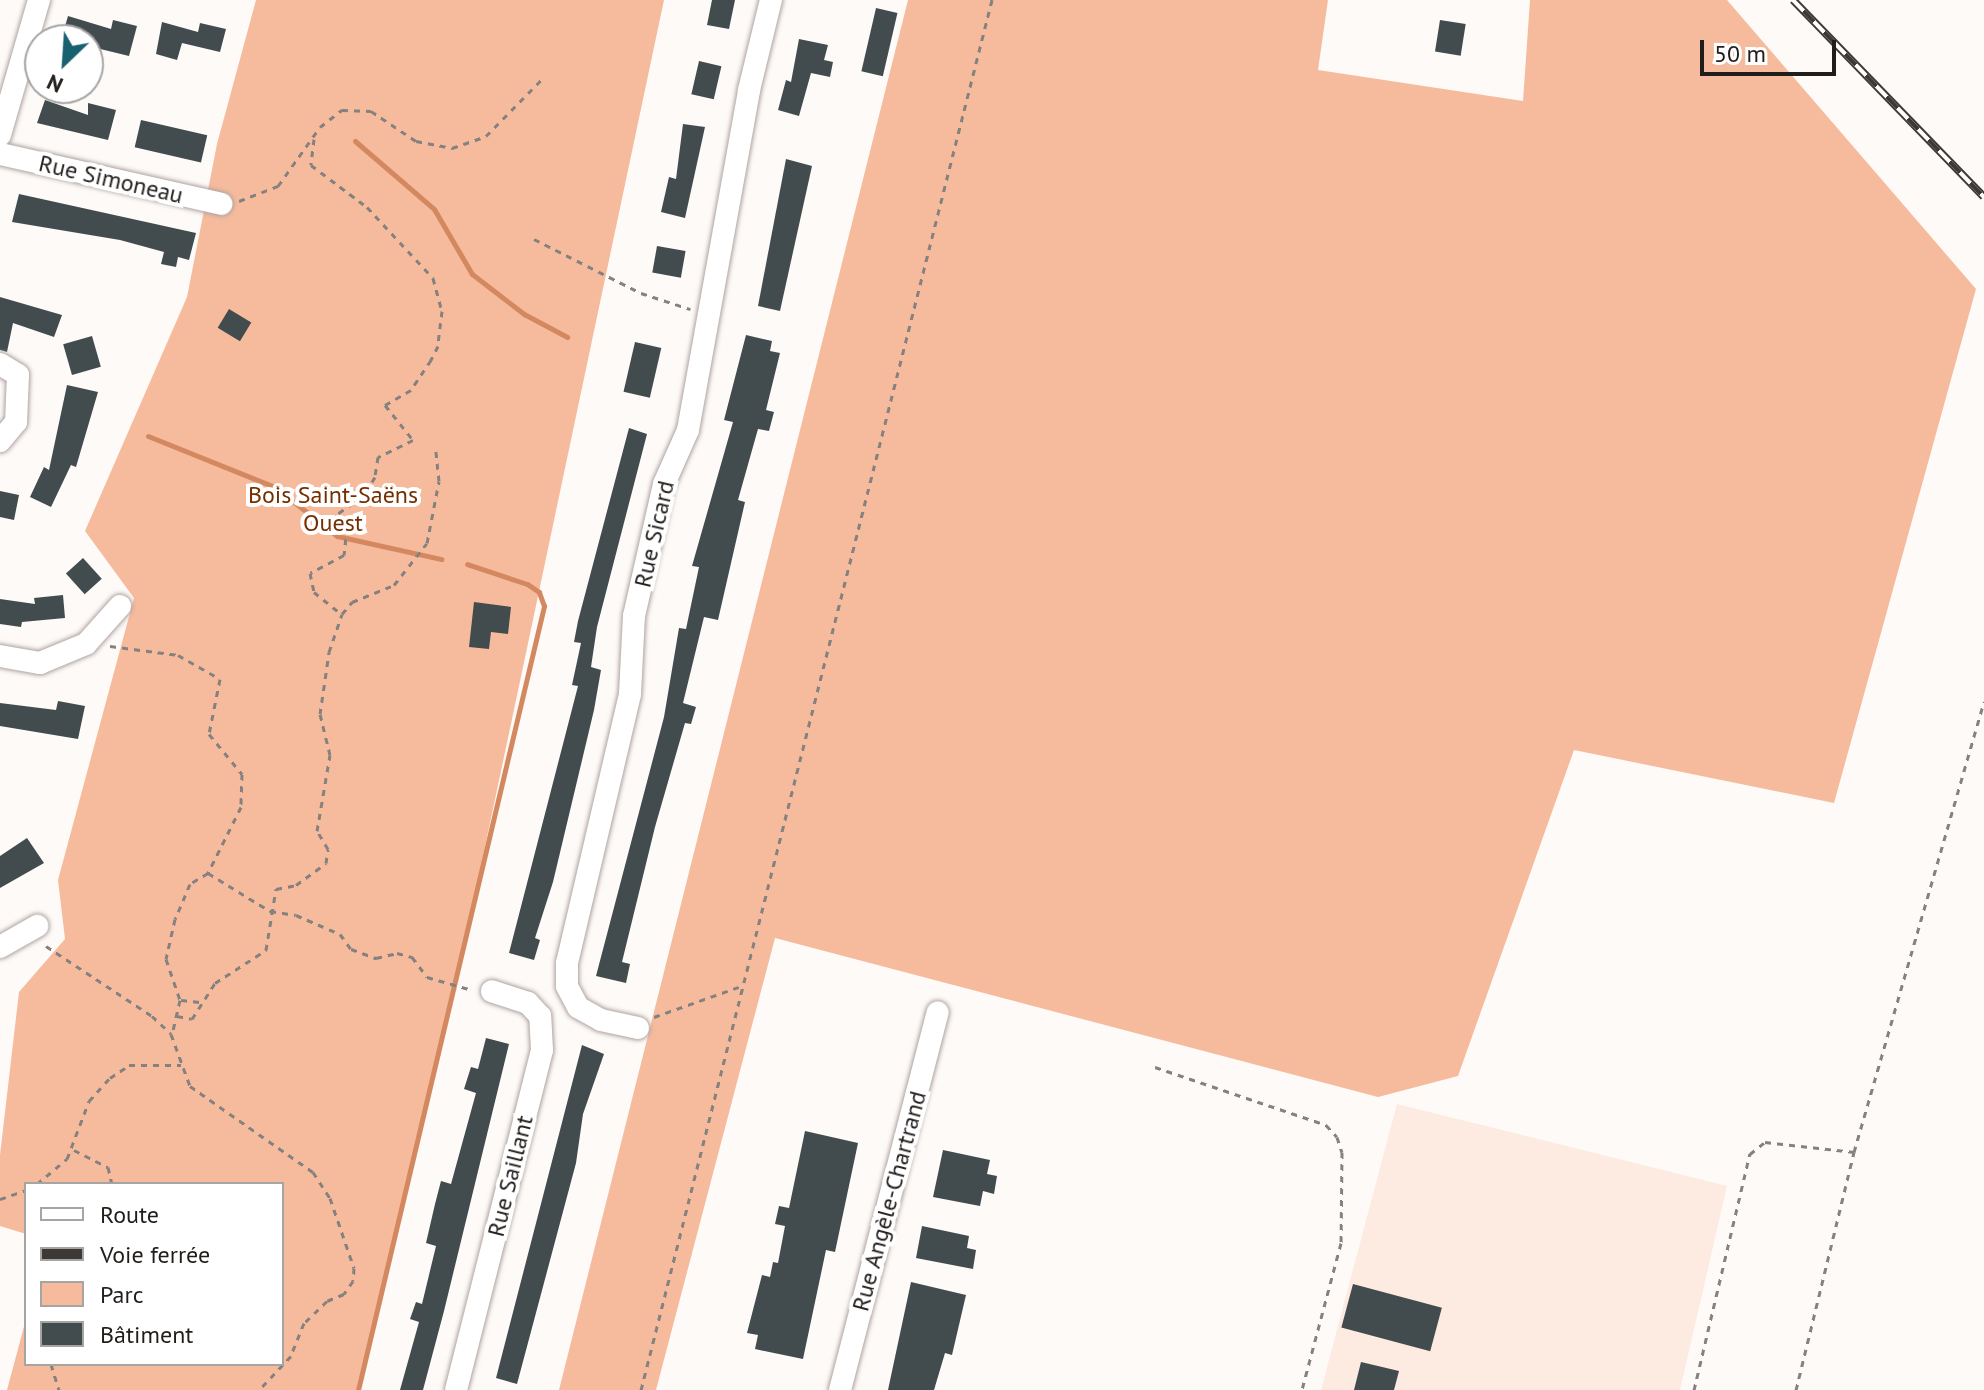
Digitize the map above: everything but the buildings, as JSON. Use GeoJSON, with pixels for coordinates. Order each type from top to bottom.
{"type":"FeatureCollection","features":[{"type":"Feature","properties":{"kind":"street"},"geometry":{"type":"LineString","coordinates":[[0,135],[39,0]]}},
{"type":"Feature","properties":{"kind":"street","name":"Rue Sicard"},"geometry":{"type":"LineString","coordinates":[[638,1028],[601,1020],[578,1007],[567,986],[567,963],[630,694],[634,616],[664,484],[688,430],[749,90],[771,0]]}},
{"type":"Feature","properties":{"kind":"street","name":"Rue Simoneau"},"geometry":{"type":"LineString","coordinates":[[0,154],[221,204]]}},
{"type":"Feature","properties":{"kind":"street"},"geometry":{"type":"LineString","coordinates":[[0,364],[18,375],[16,422],[0,441]]}},
{"type":"Feature","properties":{"kind":"street"},"geometry":{"type":"LineString","coordinates":[[0,656],[40,663],[92,638],[120,606]]}},
{"type":"Feature","properties":{"kind":"street"},"geometry":{"type":"LineString","coordinates":[[0,947],[35,927]]}},
{"type":"Feature","properties":{"kind":"street","name":"Rue Saillant"},"geometry":{"type":"LineString","coordinates":[[456,1390],[542,1050],[540,1016],[528,1003],[492,991]]}},
{"type":"Feature","properties":{"kind":"street","name":"Rue Angèle-Chartrand"},"geometry":{"type":"LineString","coordinates":[[840,1390],[938,1012]]}},
{"type":"Feature","properties":{"kind":"path"},"geometry":{"type":"LineString","coordinates":[[641,1390],[992,0]]}},
{"type":"Feature","properties":{"kind":"path"},"geometry":{"type":"LineString","coordinates":[[221,204],[278,186],[328,118],[357,108],[434,148],[469,144],[486,136],[542,79]]}},
{"type":"Feature","properties":{"kind":"path"},"geometry":{"type":"LineString","coordinates":[[314,139],[311,165],[367,207],[433,278],[442,311],[438,346],[431,360],[411,390],[385,405],[413,440],[378,457],[375,477],[363,496],[334,516],[347,527],[344,555],[310,573],[314,592],[342,614]]}},
{"type":"Feature","properties":{"kind":"path"},"geometry":{"type":"LineString","coordinates":[[534,239],[641,293],[710,315]]}},
{"type":"Feature","properties":{"kind":"path"},"geometry":{"type":"LineString","coordinates":[[177,1016],[192,1019],[200,1002],[215,983],[266,950],[276,889],[296,885],[322,868],[328,857],[317,831],[330,755],[320,705],[342,614],[352,602],[394,585],[427,543],[439,481],[436,451]]}},
{"type":"Feature","properties":{"kind":"path"},"geometry":{"type":"LineString","coordinates":[[92,638],[117,648],[178,655],[220,679],[209,734],[242,774],[241,807],[208,873],[190,884],[175,919],[166,959],[180,1000],[171,1034]]}},
{"type":"Feature","properties":{"kind":"path"},"geometry":{"type":"LineString","coordinates":[[1796,1390],[1854,1152],[1984,701]]}},
{"type":"Feature","properties":{"kind":"path"},"geometry":{"type":"LineString","coordinates":[[208,873],[270,911],[296,915],[340,934],[351,949],[376,958],[397,953],[412,957],[427,977],[492,991]]}},
{"type":"Feature","properties":{"kind":"path"},"geometry":{"type":"LineString","coordinates":[[35,927],[50,950],[100,979],[171,1034],[190,1086],[210,1103],[257,1130],[313,1172],[330,1198],[354,1268],[344,1294],[327,1301],[304,1323],[291,1356],[284,1363]]}},
{"type":"Feature","properties":{"kind":"path"},"geometry":{"type":"LineString","coordinates":[[638,1028],[644,1020],[704,995],[744,985]]}},
{"type":"Feature","properties":{"kind":"path"},"geometry":{"type":"LineString","coordinates":[[180,1000],[200,1002]]}},
{"type":"Feature","properties":{"kind":"path"},"geometry":{"type":"LineString","coordinates":[[39,1182],[72,1150],[89,1101],[110,1078],[129,1065],[182,1065]]}},
{"type":"Feature","properties":{"kind":"path"},"geometry":{"type":"LineString","coordinates":[[1155,1067],[1326,1125],[1337,1137],[1342,1152],[1341,1243],[1302,1390]]}},
{"type":"Feature","properties":{"kind":"path"},"geometry":{"type":"LineString","coordinates":[[1694,1390],[1750,1154],[1765,1142],[1854,1152]]}},
{"type":"Feature","properties":{"kind":"path"},"geometry":{"type":"LineString","coordinates":[[72,1150],[108,1167],[112,1182]]}},
{"type":"Feature","properties":{"kind":"path"},"geometry":{"type":"LineString","coordinates":[[0,1199],[24,1191]]}},
{"type":"Feature","properties":{"kind":"path"},"geometry":{"type":"LineString","coordinates":[[52,1366],[59,1390]]}},
{"type":"Feature","properties":{"kind":"path"},"geometry":{"type":"LineString","coordinates":[[259,1390],[282,1366]]}},
{"type":"Feature","properties":{"kind":"shaded area"},"geometry":{"type":"Polygon","coordinates":[[[1397,1104],[1727,1186],[1680,1390],[1321,1390],[1397,1104]]]}},
{"type":"Feature","properties":{"kind":"green space","name":"Bois Saint-Saëns Ouest"},"geometry":{"type":"Polygon","coordinates":[[[256,0],[664,0],[460,965],[358,1390],[7,1390],[24,1326],[24,1366],[284,1366],[284,1182],[24,1182],[24,1233],[0,1226],[0,1155],[19,992],[65,939],[58,880],[134,598],[85,531],[187,297],[217,144],[256,0]]]}},
{"type":"Feature","properties":{"kind":"green space"},"geometry":{"type":"Polygon","coordinates":[[[908,0],[1328,0],[1318,70],[1523,101],[1530,0],[1727,0],[1976,289],[1834,803],[1574,750],[1458,1076],[1378,1097],[775,938],[656,1390],[559,1390],[908,0]]]}},
{"type":"Feature","properties":{"kind":"waterway"},"geometry":{"type":"LineString","coordinates":[[355,141],[434,209],[472,274],[524,314],[567,337]]}},
{"type":"Feature","properties":{"kind":"waterway"},"geometry":{"type":"LineString","coordinates":[[148,436],[275,487],[337,536],[441,559]]}},
{"type":"Feature","properties":{"kind":"waterway"},"geometry":{"type":"LineString","coordinates":[[358,1390],[544,606],[539,592],[527,584],[467,564]]}},
{"type":"Feature","properties":{"kind":"railway"},"geometry":{"type":"LineString","coordinates":[[1793,0],[1984,197]]}}]}
